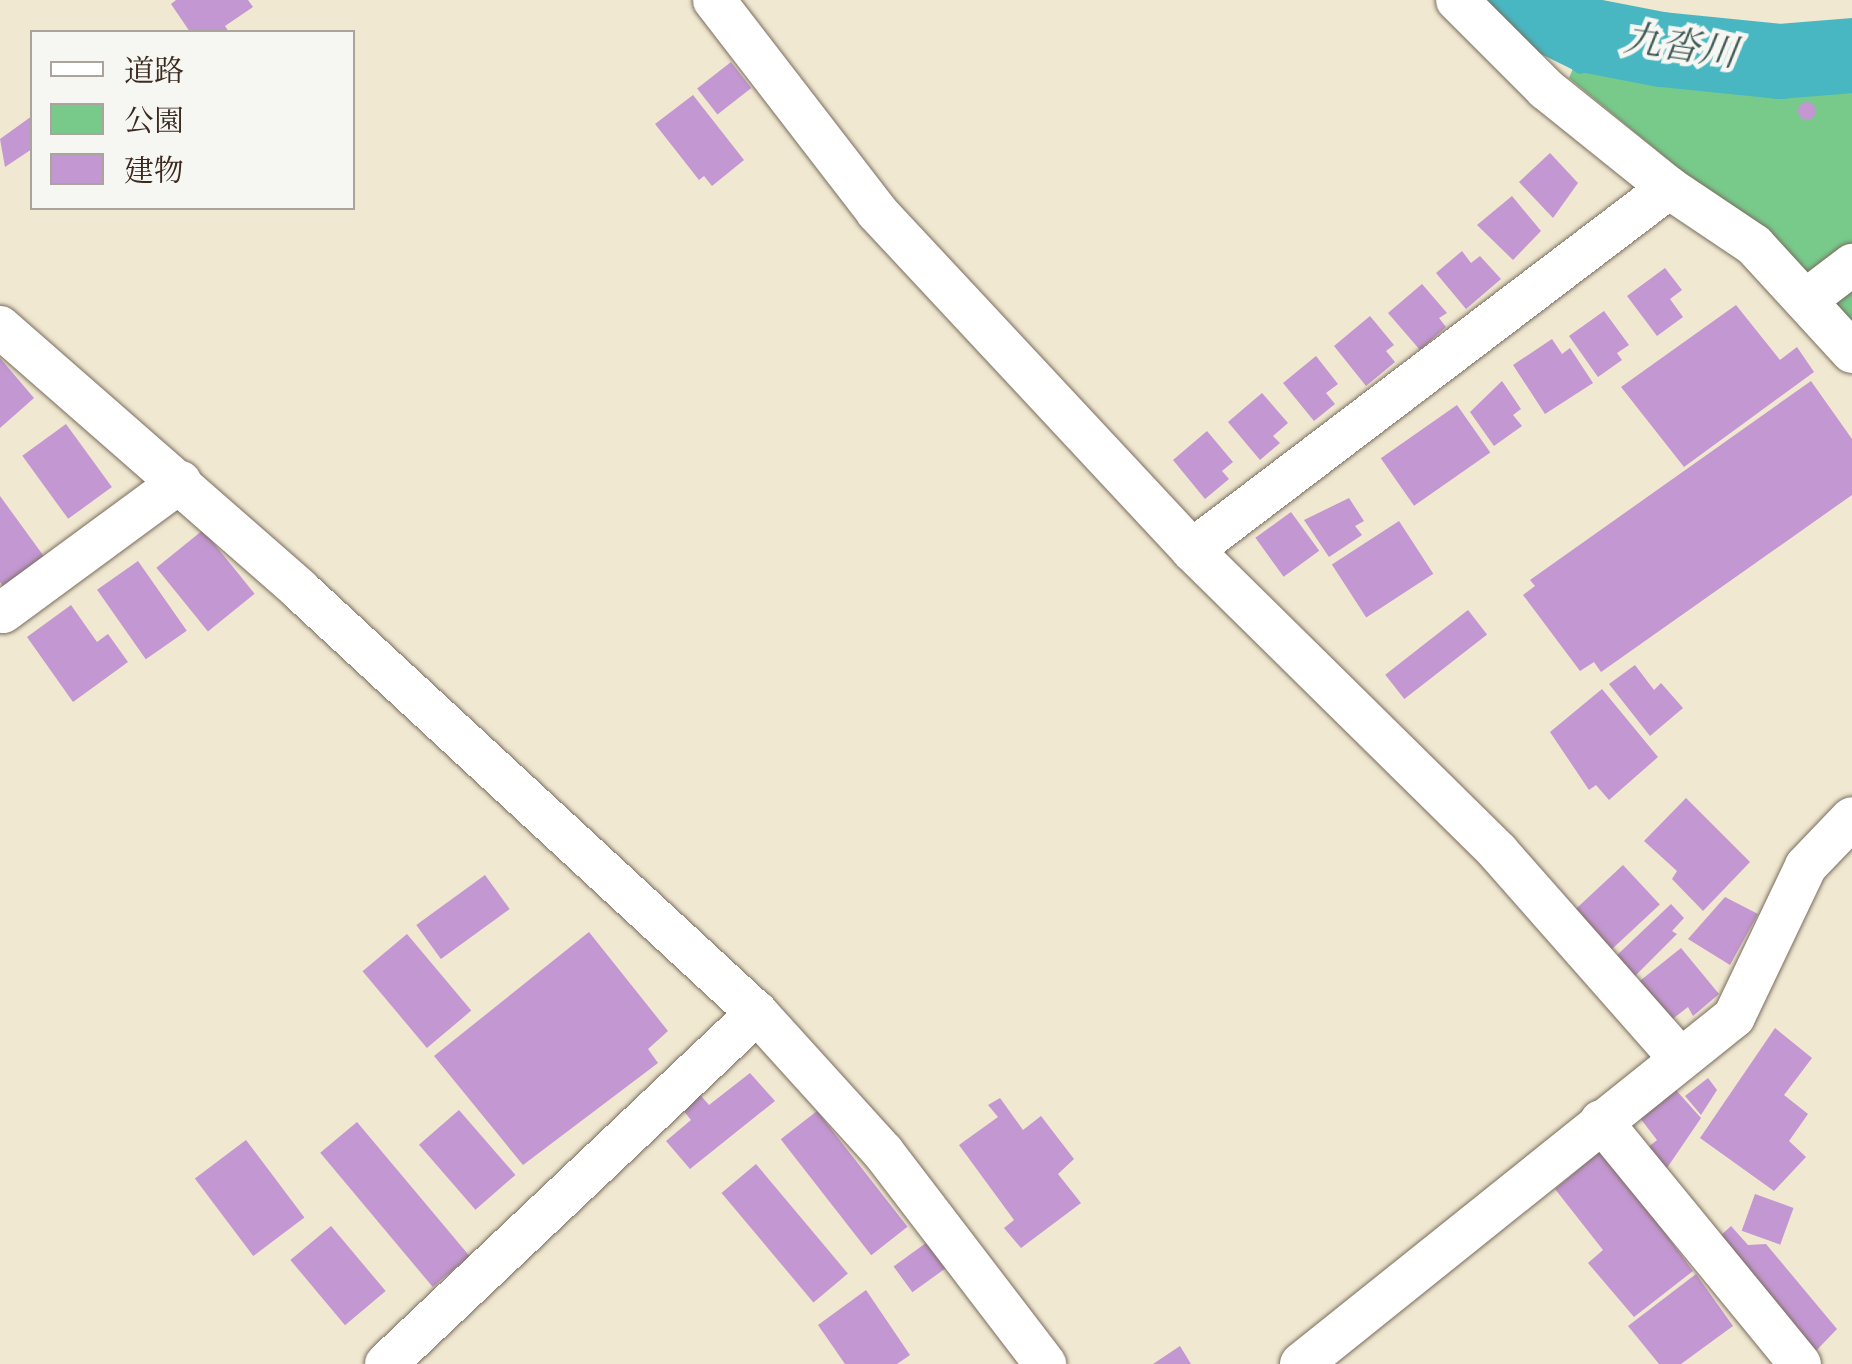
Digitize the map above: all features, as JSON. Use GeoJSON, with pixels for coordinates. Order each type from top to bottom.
{"type":"FeatureCollection","features":[{"type":"Feature","properties":{"kind":"street"},"geometry":{"type":"LineString","coordinates":[[714,0],[877,212],[1192,550],[1498,852],[1678,1056]]}},
{"type":"Feature","properties":{"kind":"street"},"geometry":{"type":"LineString","coordinates":[[1457,0],[1546,89],[1669,188],[1754,245],[1852,352]]}},
{"type":"Feature","properties":{"kind":"street"},"geometry":{"type":"LineString","coordinates":[[1192,550],[1669,188]]}},
{"type":"Feature","properties":{"kind":"street"},"geometry":{"type":"LineString","coordinates":[[1806,300],[1852,264]]}},
{"type":"Feature","properties":{"kind":"street"},"geometry":{"type":"LineString","coordinates":[[0,327],[180,482],[757,1014],[883,1152],[1045,1364]]}},
{"type":"Feature","properties":{"kind":"street"},"geometry":{"type":"LineString","coordinates":[[3,612],[180,482]]}},
{"type":"Feature","properties":{"kind":"street"},"geometry":{"type":"LineString","coordinates":[[1301,1364],[1678,1056],[1734,1017],[1806,866],[1852,818]]}},
{"type":"Feature","properties":{"kind":"street"},"geometry":{"type":"LineString","coordinates":[[386,1364],[757,1014]]}},
{"type":"Feature","properties":{"kind":"street"},"geometry":{"type":"LineString","coordinates":[[1600,1121],[1800,1364]]}},
{"type":"Feature","properties":{"kind":"green space"},"geometry":{"type":"Polygon","coordinates":[[[1582,47],[1667,76],[1809,83],[1852,75],[1852,336],[1771,244],[1569,78],[1582,47]]]}},
{"type":"Feature","properties":{"kind":"building"},"geometry":{"type":"Polygon","coordinates":[[[176,0],[248,0],[253,7],[225,26],[228,30],[189,30],[171,4],[176,0]]]}},
{"type":"Feature","properties":{"kind":"building"},"geometry":{"type":"Polygon","coordinates":[[[731,62],[751,88],[717,114],[697,88],[731,62]]]}},
{"type":"Feature","properties":{"kind":"building"},"geometry":{"type":"Polygon","coordinates":[[[693,95],[744,160],[712,186],[704,176],[699,180],[655,124],[693,95]]]}},
{"type":"Feature","properties":{"kind":"building"},"geometry":{"type":"Polygon","coordinates":[[[1807,102],[1814,104],[1814,118],[1807,120],[1800,118],[1798,111],[1800,104],[1807,102]]]}},
{"type":"Feature","properties":{"kind":"building"},"geometry":{"type":"Polygon","coordinates":[[[30,117],[30,150],[5,167],[0,139],[30,117]]]}},
{"type":"Feature","properties":{"kind":"building"},"geometry":{"type":"Polygon","coordinates":[[[1550,153],[1578,183],[1553,218],[1519,182],[1550,153]]]}},
{"type":"Feature","properties":{"kind":"building"},"geometry":{"type":"Polygon","coordinates":[[[1512,196],[1541,231],[1513,260],[1477,225],[1512,196]]]}},
{"type":"Feature","properties":{"kind":"building"},"geometry":{"type":"Polygon","coordinates":[[[1462,251],[1471,263],[1480,256],[1501,279],[1466,309],[1436,273],[1462,251]]]}},
{"type":"Feature","properties":{"kind":"building"},"geometry":{"type":"Polygon","coordinates":[[[1665,268],[1682,290],[1670,299],[1683,317],[1657,336],[1627,296],[1665,268]]]}},
{"type":"Feature","properties":{"kind":"building"},"geometry":{"type":"Polygon","coordinates":[[[1422,284],[1447,313],[1439,318],[1446,327],[1420,350],[1388,313],[1422,284]]]}},
{"type":"Feature","properties":{"kind":"building"},"geometry":{"type":"Polygon","coordinates":[[[1736,305],[1780,360],[1797,347],[1814,372],[1684,467],[1621,387],[1736,305]]]}},
{"type":"Feature","properties":{"kind":"building"},"geometry":{"type":"Polygon","coordinates":[[[1604,311],[1629,345],[1617,353],[1622,360],[1598,377],[1569,336],[1604,311]]]}},
{"type":"Feature","properties":{"kind":"building"},"geometry":{"type":"Polygon","coordinates":[[[1370,316],[1394,345],[1386,351],[1395,362],[1366,386],[1334,346],[1370,316]]]}},
{"type":"Feature","properties":{"kind":"building"},"geometry":{"type":"Polygon","coordinates":[[[1552,339],[1562,354],[1570,348],[1593,383],[1545,414],[1513,365],[1552,339]]]}},
{"type":"Feature","properties":{"kind":"building"},"geometry":{"type":"Polygon","coordinates":[[[1316,356],[1338,384],[1326,393],[1335,404],[1314,421],[1283,383],[1316,356]]]}},
{"type":"Feature","properties":{"kind":"building"},"geometry":{"type":"Polygon","coordinates":[[[0,358],[34,398],[0,428],[0,358]]]}},
{"type":"Feature","properties":{"kind":"building"},"geometry":{"type":"Polygon","coordinates":[[[1502,381],[1521,409],[1513,415],[1522,426],[1494,446],[1470,412],[1502,381]]]}},
{"type":"Feature","properties":{"kind":"building"},"geometry":{"type":"Polygon","coordinates":[[[1811,381],[1852,439],[1852,495],[1601,672],[1594,662],[1580,671],[1523,595],[1535,586],[1530,580],[1811,381]]]}},
{"type":"Feature","properties":{"kind":"building"},"geometry":{"type":"Polygon","coordinates":[[[1262,393],[1288,423],[1273,436],[1280,443],[1260,460],[1228,422],[1262,393]]]}},
{"type":"Feature","properties":{"kind":"building"},"geometry":{"type":"Polygon","coordinates":[[[1457,405],[1490,453],[1414,506],[1381,458],[1457,405]]]}},
{"type":"Feature","properties":{"kind":"building"},"geometry":{"type":"Polygon","coordinates":[[[66,424],[112,487],[68,519],[22,456],[66,424]]]}},
{"type":"Feature","properties":{"kind":"building"},"geometry":{"type":"Polygon","coordinates":[[[1207,431],[1233,462],[1222,471],[1229,479],[1205,499],[1173,460],[1207,431]]]}},
{"type":"Feature","properties":{"kind":"building"},"geometry":{"type":"Polygon","coordinates":[[[0,496],[48,562],[7,592],[0,582],[0,496]]]}},
{"type":"Feature","properties":{"kind":"building"},"geometry":{"type":"Polygon","coordinates":[[[1349,498],[1364,521],[1355,526],[1362,535],[1329,557],[1304,520],[1349,498]]]}},
{"type":"Feature","properties":{"kind":"building"},"geometry":{"type":"Polygon","coordinates":[[[1291,512],[1319,551],[1284,577],[1255,538],[1291,512]]]}},
{"type":"Feature","properties":{"kind":"building"},"geometry":{"type":"Polygon","coordinates":[[[1399,521],[1433,574],[1366,617],[1332,565],[1399,521]]]}},
{"type":"Feature","properties":{"kind":"building"},"geometry":{"type":"Polygon","coordinates":[[[203,530],[255,594],[208,631],[156,568],[203,530]]]}},
{"type":"Feature","properties":{"kind":"building"},"geometry":{"type":"Polygon","coordinates":[[[138,561],[187,631],[146,659],[97,590],[138,561]]]}},
{"type":"Feature","properties":{"kind":"building"},"geometry":{"type":"Polygon","coordinates":[[[71,605],[97,642],[108,634],[128,662],[73,702],[27,637],[71,605]]]}},
{"type":"Feature","properties":{"kind":"building"},"geometry":{"type":"Polygon","coordinates":[[[1468,610],[1487,634],[1404,699],[1385,675],[1468,610]]]}},
{"type":"Feature","properties":{"kind":"building"},"geometry":{"type":"Polygon","coordinates":[[[1635,665],[1654,690],[1661,683],[1683,708],[1650,736],[1609,684],[1635,665]]]}},
{"type":"Feature","properties":{"kind":"building"},"geometry":{"type":"Polygon","coordinates":[[[1602,689],[1658,757],[1609,800],[1596,785],[1589,790],[1550,732],[1602,689]]]}},
{"type":"Feature","properties":{"kind":"building"},"geometry":{"type":"Polygon","coordinates":[[[1686,798],[1750,862],[1703,911],[1672,879],[1677,871],[1644,841],[1686,798]]]}},
{"type":"Feature","properties":{"kind":"building"},"geometry":{"type":"Polygon","coordinates":[[[1623,865],[1660,904],[1609,952],[1573,912],[1623,865]]]}},
{"type":"Feature","properties":{"kind":"building"},"geometry":{"type":"Polygon","coordinates":[[[485,875],[510,909],[441,959],[416,925],[485,875]]]}},
{"type":"Feature","properties":{"kind":"building"},"geometry":{"type":"Polygon","coordinates":[[[1725,897],[1758,914],[1730,965],[1688,939],[1725,897]]]}},
{"type":"Feature","properties":{"kind":"building"},"geometry":{"type":"Polygon","coordinates":[[[1671,904],[1684,918],[1672,931],[1677,934],[1635,976],[1615,957],[1671,904]]]}},
{"type":"Feature","properties":{"kind":"building"},"geometry":{"type":"Polygon","coordinates":[[[589,932],[668,1031],[648,1049],[658,1063],[523,1165],[434,1056],[589,932]]]}},
{"type":"Feature","properties":{"kind":"building"},"geometry":{"type":"Polygon","coordinates":[[[407,934],[471,1011],[427,1048],[363,971],[407,934]]]}},
{"type":"Feature","properties":{"kind":"building"},"geometry":{"type":"Polygon","coordinates":[[[1681,948],[1719,994],[1693,1016],[1688,1007],[1666,1024],[1636,984],[1681,948]]]}},
{"type":"Feature","properties":{"kind":"building"},"geometry":{"type":"Polygon","coordinates":[[[1775,1028],[1812,1058],[1784,1095],[1808,1114],[1789,1141],[1806,1157],[1774,1191],[1700,1138],[1775,1028]]]}},
{"type":"Feature","properties":{"kind":"building"},"geometry":{"type":"Polygon","coordinates":[[[750,1073],[775,1101],[690,1169],[666,1141],[691,1120],[678,1104],[696,1090],[709,1105],[750,1073]]]}},
{"type":"Feature","properties":{"kind":"building"},"geometry":{"type":"Polygon","coordinates":[[[1708,1078],[1717,1090],[1701,1115],[1685,1096],[1708,1078]]]}},
{"type":"Feature","properties":{"kind":"building"},"geometry":{"type":"Polygon","coordinates":[[[1675,1089],[1701,1118],[1667,1168],[1647,1148],[1657,1140],[1640,1118],[1675,1089]]]}},
{"type":"Feature","properties":{"kind":"building"},"geometry":{"type":"Polygon","coordinates":[[[1000,1098],[1023,1130],[1041,1116],[1074,1159],[1058,1174],[1081,1203],[1021,1248],[1004,1228],[1014,1220],[959,1145],[998,1117],[988,1105],[1000,1098]]]}},
{"type":"Feature","properties":{"kind":"building"},"geometry":{"type":"Polygon","coordinates":[[[459,1110],[515,1175],[475,1210],[419,1145],[459,1110]]]}},
{"type":"Feature","properties":{"kind":"building"},"geometry":{"type":"Polygon","coordinates":[[[817,1111],[908,1227],[871,1255],[781,1139],[817,1111]]]}},
{"type":"Feature","properties":{"kind":"building"},"geometry":{"type":"Polygon","coordinates":[[[357,1122],[469,1256],[433,1287],[320,1153],[357,1122]]]}},
{"type":"Feature","properties":{"kind":"building"},"geometry":{"type":"Polygon","coordinates":[[[246,1140],[304,1217],[253,1256],[195,1179],[246,1140]]]}},
{"type":"Feature","properties":{"kind":"building"},"geometry":{"type":"Polygon","coordinates":[[[1603,1149],[1693,1271],[1634,1317],[1588,1263],[1603,1250],[1555,1189],[1603,1149]]]}},
{"type":"Feature","properties":{"kind":"building"},"geometry":{"type":"Polygon","coordinates":[[[756,1164],[848,1274],[813,1302],[722,1193],[756,1164]]]}},
{"type":"Feature","properties":{"kind":"building"},"geometry":{"type":"Polygon","coordinates":[[[1755,1194],[1794,1208],[1780,1245],[1742,1231],[1755,1194]]]}},
{"type":"Feature","properties":{"kind":"building"},"geometry":{"type":"Polygon","coordinates":[[[331,1226],[386,1291],[345,1325],[290,1260],[331,1226]]]}},
{"type":"Feature","properties":{"kind":"building"},"geometry":{"type":"Polygon","coordinates":[[[1731,1226],[1748,1245],[1766,1244],[1837,1329],[1812,1355],[1719,1237],[1731,1226]]]}},
{"type":"Feature","properties":{"kind":"building"},"geometry":{"type":"Polygon","coordinates":[[[930,1240],[949,1266],[912,1292],[894,1266],[930,1240]]]}},
{"type":"Feature","properties":{"kind":"building"},"geometry":{"type":"Polygon","coordinates":[[[1696,1274],[1733,1326],[1681,1364],[1659,1364],[1628,1326],[1696,1274]]]}},
{"type":"Feature","properties":{"kind":"building"},"geometry":{"type":"Polygon","coordinates":[[[866,1290],[910,1355],[897,1364],[845,1364],[818,1325],[866,1290]]]}},
{"type":"Feature","properties":{"kind":"building"},"geometry":{"type":"Polygon","coordinates":[[[1180,1346],[1191,1364],[1153,1364],[1180,1346]]]}},
{"type":"Feature","properties":{"kind":"waterway"},"geometry":{"type":"LineString","coordinates":[[1514,0],[1537,32],[1580,68]]}},
{"type":"Feature","properties":{"kind":"waterway","name":"九沓川"},"geometry":{"type":"LineString","coordinates":[[1516,0],[1588,35],[1661,49],[1779,61],[1852,55]]}}]}
